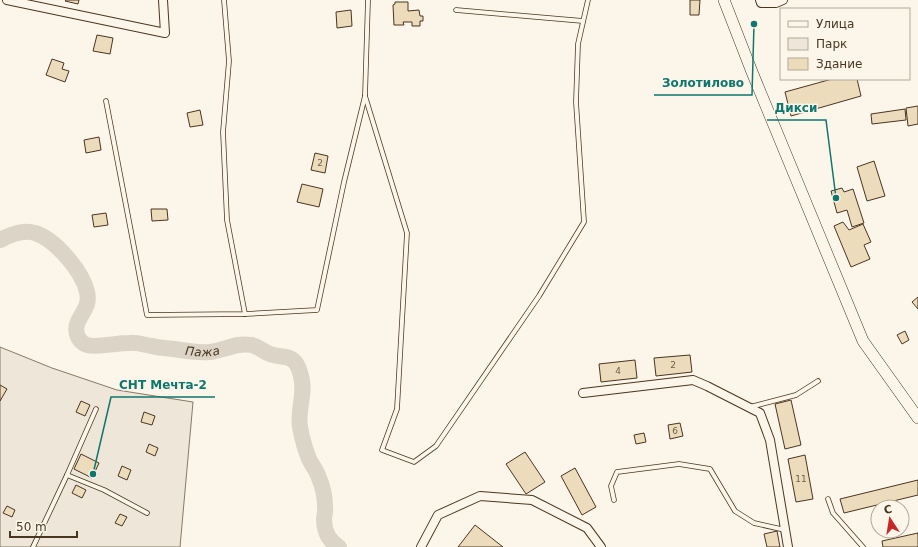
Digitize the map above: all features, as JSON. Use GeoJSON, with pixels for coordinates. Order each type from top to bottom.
{"type":"FeatureCollection","features":[{"type":"Feature","properties":{"kind":"main road"},"geometry":{"type":"LineString","coordinates":[[724,0],[752,72],[863,340],[918,418]]}},
{"type":"Feature","properties":{"kind":"street"},"geometry":{"type":"LineString","coordinates":[[7,0],[165,33],[163,0]]}},
{"type":"Feature","properties":{"kind":"street"},"geometry":{"type":"LineString","coordinates":[[760,0],[761,2],[776,3],[783,0]]}},
{"type":"Feature","properties":{"kind":"street"},"geometry":{"type":"LineString","coordinates":[[583,394],[693,380],[760,413],[770,440],[788,547]]}},
{"type":"Feature","properties":{"kind":"street"},"geometry":{"type":"LineString","coordinates":[[421,547],[438,515],[480,496],[532,500],[587,528],[601,547]]}},
{"type":"Feature","properties":{"kind":"lane"},"geometry":{"type":"LineString","coordinates":[[224,0],[229,61],[223,132],[227,220],[246,314]]}},
{"type":"Feature","properties":{"kind":"lane"},"geometry":{"type":"LineString","coordinates":[[106,101],[147,315],[246,314],[317,310],[344,182],[365,96],[368,0]]}},
{"type":"Feature","properties":{"kind":"lane"},"geometry":{"type":"LineString","coordinates":[[365,96],[407,233],[397,409],[382,450],[414,462],[436,446],[539,296],[584,222],[576,102],[578,44],[588,0]]}},
{"type":"Feature","properties":{"kind":"lane"},"geometry":{"type":"LineString","coordinates":[[456,10],[583,21]]}},
{"type":"Feature","properties":{"kind":"lane"},"geometry":{"type":"LineString","coordinates":[[750,408],[796,395],[818,382]]}},
{"type":"Feature","properties":{"kind":"lane"},"geometry":{"type":"LineString","coordinates":[[33,547],[68,475],[96,409]]}},
{"type":"Feature","properties":{"kind":"lane"},"geometry":{"type":"LineString","coordinates":[[614,500],[611,486],[616,472],[678,464],[710,469],[735,511],[754,523],[786,530]]}},
{"type":"Feature","properties":{"kind":"lane"},"geometry":{"type":"LineString","coordinates":[[68,475],[104,490],[147,513]]}},
{"type":"Feature","properties":{"kind":"lane"},"geometry":{"type":"LineString","coordinates":[[828,499],[833,513],[862,547]]}},
{"type":"Feature","properties":{"kind":"green space"},"geometry":{"type":"Polygon","coordinates":[[[0,347],[52,368],[117,390],[193,402],[180,547],[0,547],[0,347]]]}},
{"type":"Feature","properties":{"kind":"building"},"geometry":{"type":"Polygon","coordinates":[[[79,0],[78,4],[65,1],[79,0]]]}},
{"type":"Feature","properties":{"kind":"building"},"geometry":{"type":"Polygon","coordinates":[[[690,0],[700,0],[699,15],[690,15],[690,0]]]}},
{"type":"Feature","properties":{"kind":"building"},"geometry":{"type":"Polygon","coordinates":[[[395,2],[408,2],[408,11],[419,10],[420,16],[423,16],[423,21],[420,21],[420,26],[412,26],[412,22],[403,22],[404,25],[394,25],[393,5],[395,2]]]}},
{"type":"Feature","properties":{"kind":"building"},"geometry":{"type":"Polygon","coordinates":[[[351,10],[352,26],[337,28],[336,12],[351,10]]]}},
{"type":"Feature","properties":{"kind":"building"},"geometry":{"type":"Polygon","coordinates":[[[97,35],[113,38],[110,54],[93,51],[97,35]]]}},
{"type":"Feature","properties":{"kind":"building"},"geometry":{"type":"Polygon","coordinates":[[[52,59],[64,63],[62,69],[69,71],[65,82],[46,75],[52,59]]]}},
{"type":"Feature","properties":{"kind":"building"},"geometry":{"type":"Polygon","coordinates":[[[828,80],[857,80],[861,96],[791,116],[785,92],[828,80]]]}},
{"type":"Feature","properties":{"kind":"building"},"geometry":{"type":"Polygon","coordinates":[[[918,106],[918,124],[908,126],[906,108],[918,106]]]}},
{"type":"Feature","properties":{"kind":"building"},"geometry":{"type":"Polygon","coordinates":[[[905,109],[906,120],[872,124],[871,114],[905,109]]]}},
{"type":"Feature","properties":{"kind":"building"},"geometry":{"type":"Polygon","coordinates":[[[200,110],[203,125],[190,127],[187,113],[200,110]]]}},
{"type":"Feature","properties":{"kind":"building"},"geometry":{"type":"Polygon","coordinates":[[[99,137],[101,150],[86,153],[84,140],[99,137]]]}},
{"type":"Feature","properties":{"kind":"building"},"geometry":{"type":"Polygon","coordinates":[[[315,153],[328,156],[325,173],[311,170],[315,153]]]}},
{"type":"Feature","properties":{"kind":"building"},"geometry":{"type":"Polygon","coordinates":[[[874,161],[885,196],[867,201],[857,167],[874,161]]]}},
{"type":"Feature","properties":{"kind":"building"},"geometry":{"type":"Polygon","coordinates":[[[302,184],[323,189],[319,207],[297,202],[302,184]]]}},
{"type":"Feature","properties":{"kind":"building"},"geometry":{"type":"Polygon","coordinates":[[[842,188],[844,192],[853,189],[864,223],[852,227],[847,210],[837,213],[831,191],[842,188]]]}},
{"type":"Feature","properties":{"kind":"building"},"geometry":{"type":"Polygon","coordinates":[[[151,209],[167,209],[168,220],[152,221],[151,209]]]}},
{"type":"Feature","properties":{"kind":"building"},"geometry":{"type":"Polygon","coordinates":[[[106,213],[108,225],[94,227],[92,215],[106,213]]]}},
{"type":"Feature","properties":{"kind":"building"},"geometry":{"type":"Polygon","coordinates":[[[843,222],[849,230],[863,224],[871,242],[864,245],[870,259],[851,267],[834,226],[843,222]]]}},
{"type":"Feature","properties":{"kind":"building"},"geometry":{"type":"Polygon","coordinates":[[[918,297],[918,309],[912,302],[918,297]]]}},
{"type":"Feature","properties":{"kind":"building"},"geometry":{"type":"Polygon","coordinates":[[[905,331],[909,340],[902,344],[897,335],[905,331]]]}},
{"type":"Feature","properties":{"kind":"building"},"geometry":{"type":"Polygon","coordinates":[[[690,355],[692,372],[656,376],[654,358],[690,355]]]}},
{"type":"Feature","properties":{"kind":"building"},"geometry":{"type":"Polygon","coordinates":[[[635,360],[637,378],[601,382],[599,364],[635,360]]]}},
{"type":"Feature","properties":{"kind":"building"},"geometry":{"type":"Polygon","coordinates":[[[0,385],[7,389],[0,401],[0,385]]]}},
{"type":"Feature","properties":{"kind":"building"},"geometry":{"type":"Polygon","coordinates":[[[791,400],[801,445],[785,449],[775,404],[791,400]]]}},
{"type":"Feature","properties":{"kind":"building"},"geometry":{"type":"Polygon","coordinates":[[[81,401],[90,405],[85,416],[76,412],[81,401]]]}},
{"type":"Feature","properties":{"kind":"building"},"geometry":{"type":"Polygon","coordinates":[[[144,412],[155,416],[152,425],[141,422],[144,412]]]}},
{"type":"Feature","properties":{"kind":"building"},"geometry":{"type":"Polygon","coordinates":[[[680,423],[683,436],[670,439],[668,425],[680,423]]]}},
{"type":"Feature","properties":{"kind":"building"},"geometry":{"type":"Polygon","coordinates":[[[644,433],[646,442],[636,444],[634,435],[644,433]]]}},
{"type":"Feature","properties":{"kind":"building"},"geometry":{"type":"Polygon","coordinates":[[[149,444],[158,448],[155,456],[146,452],[149,444]]]}},
{"type":"Feature","properties":{"kind":"building"},"geometry":{"type":"Polygon","coordinates":[[[525,452],[545,482],[526,494],[506,464],[525,452]]]}},
{"type":"Feature","properties":{"kind":"building"},"geometry":{"type":"Polygon","coordinates":[[[81,454],[99,463],[92,478],[74,469],[81,454]]]}},
{"type":"Feature","properties":{"kind":"building"},"geometry":{"type":"Polygon","coordinates":[[[805,455],[813,499],[796,502],[788,459],[805,455]]]}},
{"type":"Feature","properties":{"kind":"building"},"geometry":{"type":"Polygon","coordinates":[[[122,466],[131,470],[127,480],[118,476],[122,466]]]}},
{"type":"Feature","properties":{"kind":"building"},"geometry":{"type":"Polygon","coordinates":[[[575,468],[596,507],[582,515],[561,476],[575,468]]]}},
{"type":"Feature","properties":{"kind":"building"},"geometry":{"type":"Polygon","coordinates":[[[918,480],[918,495],[902,499],[870,499],[870,507],[844,513],[840,499],[918,480]]]}},
{"type":"Feature","properties":{"kind":"building"},"geometry":{"type":"Polygon","coordinates":[[[76,485],[86,490],[82,498],[72,493],[76,485]]]}},
{"type":"Feature","properties":{"kind":"building"},"geometry":{"type":"Polygon","coordinates":[[[7,506],[15,510],[12,517],[3,513],[7,506]]]}},
{"type":"Feature","properties":{"kind":"building"},"geometry":{"type":"Polygon","coordinates":[[[120,514],[127,517],[122,526],[115,523],[120,514]]]}},
{"type":"Feature","properties":{"kind":"building"},"geometry":{"type":"Polygon","coordinates":[[[475,525],[503,547],[458,547],[475,525]]]}},
{"type":"Feature","properties":{"kind":"building"},"geometry":{"type":"Polygon","coordinates":[[[777,531],[780,547],[767,547],[764,534],[777,531]]]}},
{"type":"Feature","properties":{"kind":"building"},"geometry":{"type":"Polygon","coordinates":[[[918,533],[918,547],[883,547],[882,541],[891,539],[910,539],[910,535],[918,533]]]}},
{"type":"Feature","properties":{"kind":"waterway","name":"Пажа"},"geometry":{"type":"LineString","coordinates":[[0,240],[21,232],[35,233],[43,236],[67,257],[80,275],[88,298],[87,304],[76,328],[79,338],[86,345],[96,346],[135,343],[160,348],[192,352],[206,352],[246,344],[270,354],[292,359],[299,369],[303,389],[299,421],[300,427],[309,459],[317,473],[323,489],[325,508],[324,524],[330,539],[339,547]]}},
{"type":"Feature","properties":{"kind":"place","name":"Золотилово"},"geometry":{"type":"Point","coordinates":[754,24]}},
{"type":"Feature","properties":{"kind":"place","name":"Дикси"},"geometry":{"type":"Point","coordinates":[836,198]}},
{"type":"Feature","properties":{"kind":"place","name":"СНТ Мечта-2"},"geometry":{"type":"Point","coordinates":[93,474]}}]}
